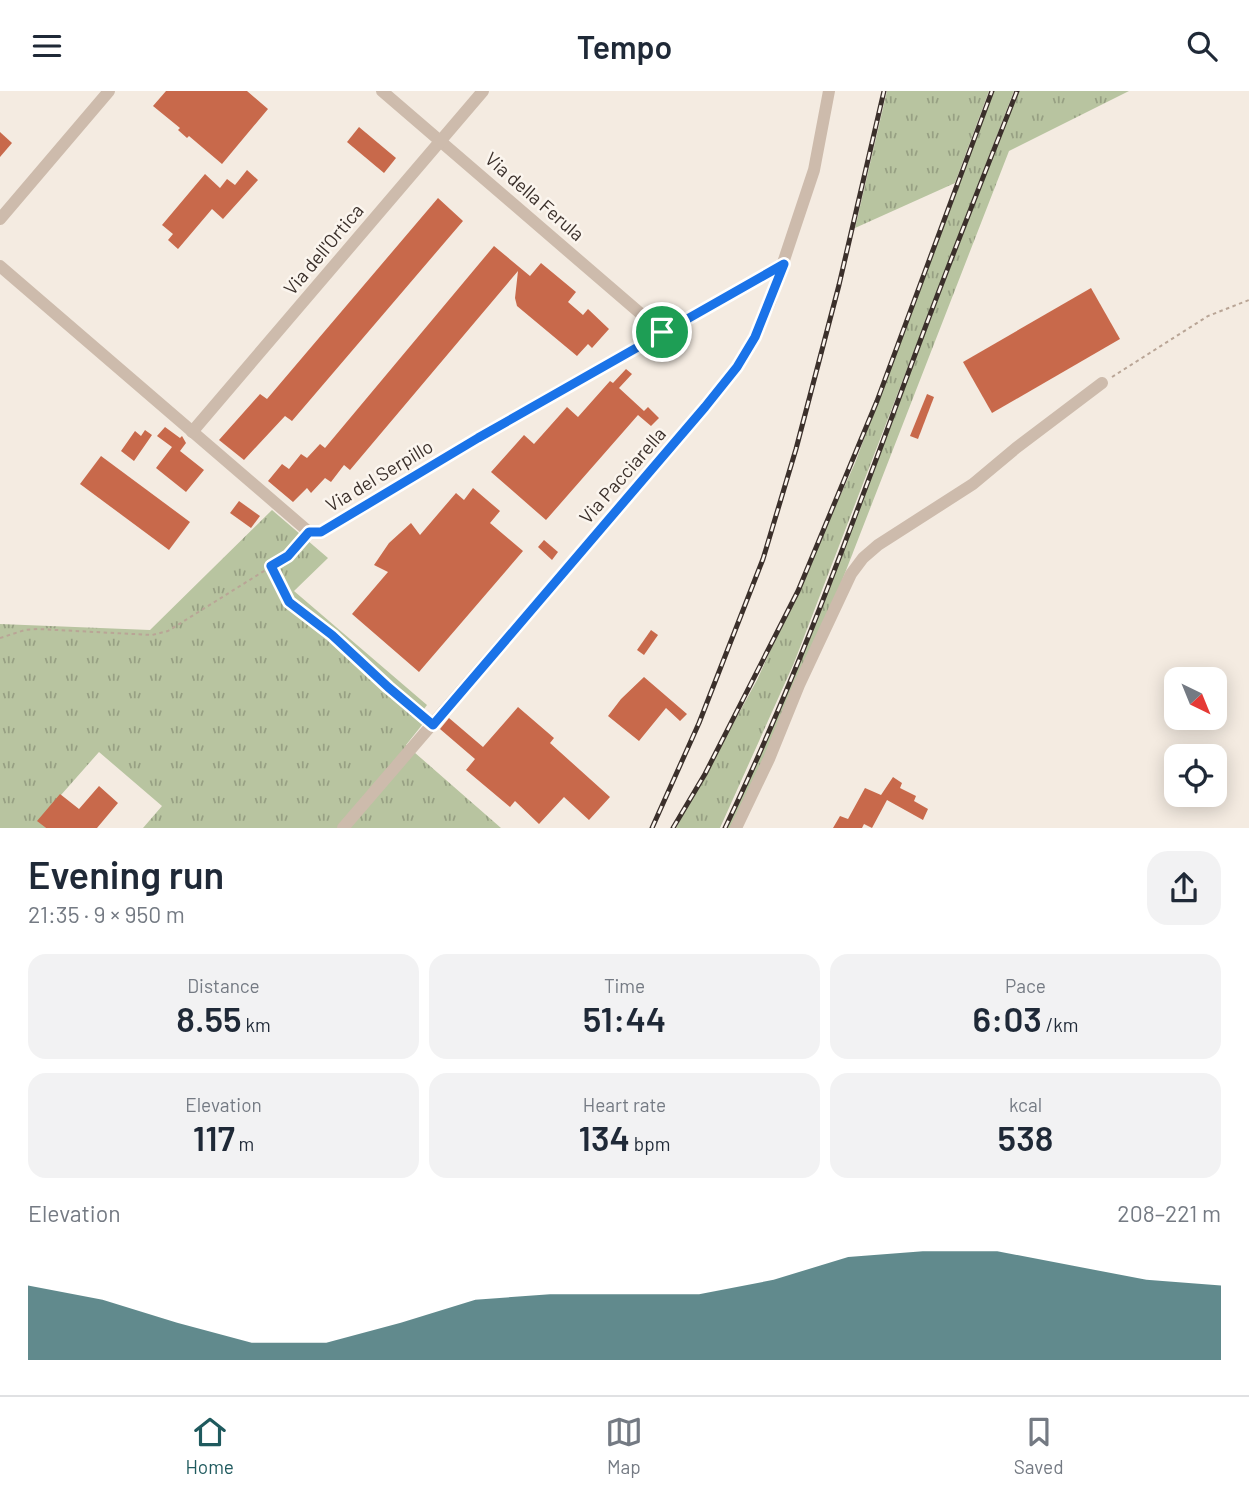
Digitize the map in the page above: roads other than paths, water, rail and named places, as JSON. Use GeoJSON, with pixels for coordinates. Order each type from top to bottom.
{"type":"FeatureCollection","features":[{"type":"Feature","properties":{"kind":"street"},"geometry":{"type":"LineString","coordinates":[[0,219],[109,91]]}},
{"type":"Feature","properties":{"kind":"street","name":"Via della Ferula"},"geometry":{"type":"LineString","coordinates":[[382,91],[662,332]]}},
{"type":"Feature","properties":{"kind":"street","name":"Via dell'Ortica"},"geometry":{"type":"LineString","coordinates":[[192,432],[483,91]]}},
{"type":"Feature","properties":{"kind":"street","name":"Via Pacciarella"},"geometry":{"type":"LineString","coordinates":[[343,828],[737,367],[755,337],[784,264],[814,170],[829,91]]}},
{"type":"Feature","properties":{"kind":"street","name":"Via del Serpillo"},"geometry":{"type":"LineString","coordinates":[[192,432],[309,532],[321,532],[662,332],[784,264]]}},
{"type":"Feature","properties":{"kind":"street"},"geometry":{"type":"LineString","coordinates":[[0,266],[192,432]]}},
{"type":"Feature","properties":{"kind":"street"},"geometry":{"type":"LineString","coordinates":[[736,828],[851,574],[863,558],[878,545],[973,484],[1016,447],[1102,383]]}},
{"type":"Feature","properties":{"kind":"railway"},"geometry":{"type":"LineString","coordinates":[[652,828],[699,723],[763,559],[796,449],[839,285],[884,91]]}},
{"type":"Feature","properties":{"kind":"railway"},"geometry":{"type":"LineString","coordinates":[[673,828],[705,774],[798,591],[877,401],[992,91]]}},
{"type":"Feature","properties":{"kind":"railway"},"geometry":{"type":"LineString","coordinates":[[725,828],[806,643],[1017,91]]}}]}
